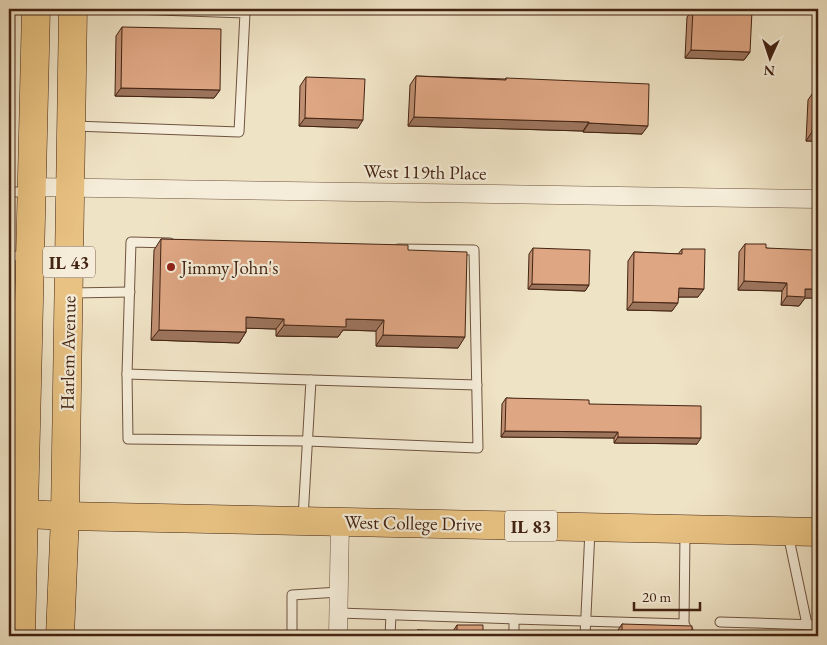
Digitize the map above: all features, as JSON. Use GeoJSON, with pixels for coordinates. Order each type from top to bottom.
{"type":"FeatureCollection","features":[{"type":"Feature","properties":{"kind":"main road","name":"IL 43"},"geometry":{"type":"LineString","coordinates":[[21,636],[16,514],[19,256],[36,9]]}},
{"type":"Feature","properties":{"kind":"main road","name":"Harlem Avenue"},"geometry":{"type":"LineString","coordinates":[[60,636],[65,516],[73,9]]}},
{"type":"Feature","properties":{"kind":"main road","name":"West College Drive"},"geometry":{"type":"LineString","coordinates":[[16,514],[818,532]]}},
{"type":"Feature","properties":{"kind":"street","name":"West 119th Place"},"geometry":{"type":"LineString","coordinates":[[24,190],[71,187],[818,199]]}},
{"type":"Feature","properties":{"kind":"street"},"geometry":{"type":"LineString","coordinates":[[338,636],[340,521]]}},
{"type":"Feature","properties":{"kind":"lane"},"geometry":{"type":"LineString","coordinates":[[72,126],[239,132],[245,13],[129,9]]}},
{"type":"Feature","properties":{"kind":"lane"},"geometry":{"type":"LineString","coordinates":[[180,244],[131,242],[127,374],[128,439],[307,441],[478,448],[474,250],[386,248]]}},
{"type":"Feature","properties":{"kind":"lane"},"geometry":{"type":"LineString","coordinates":[[69,292],[130,292]]}},
{"type":"Feature","properties":{"kind":"lane"},"geometry":{"type":"LineString","coordinates":[[127,374],[477,385]]}},
{"type":"Feature","properties":{"kind":"lane"},"geometry":{"type":"LineString","coordinates":[[303,520],[310,380]]}},
{"type":"Feature","properties":{"kind":"lane"},"geometry":{"type":"LineString","coordinates":[[585,636],[590,527]]}},
{"type":"Feature","properties":{"kind":"lane"},"geometry":{"type":"LineString","coordinates":[[685,529],[684,624],[690,636]]}},
{"type":"Feature","properties":{"kind":"lane"},"geometry":{"type":"LineString","coordinates":[[788,532],[807,624]]}},
{"type":"Feature","properties":{"kind":"lane"},"geometry":{"type":"LineString","coordinates":[[292,636],[292,594],[339,592]]}},
{"type":"Feature","properties":{"kind":"lane"},"geometry":{"type":"LineString","coordinates":[[339,613],[684,624]]}},
{"type":"Feature","properties":{"kind":"lane"},"geometry":{"type":"LineString","coordinates":[[390,615],[390,636]]}},
{"type":"Feature","properties":{"kind":"lane"},"geometry":{"type":"LineString","coordinates":[[514,619],[514,636]]}},
{"type":"Feature","properties":{"kind":"lane"},"geometry":{"type":"LineString","coordinates":[[720,622],[818,625]]}},
{"type":"Feature","properties":{"kind":"building"},"geometry":{"type":"Polygon","coordinates":[[[693,9],[752,11],[750,52],[691,50],[693,9]]]}},
{"type":"Feature","properties":{"kind":"building"},"geometry":{"type":"Polygon","coordinates":[[[122,27],[221,29],[220,90],[121,88],[122,27]]]}},
{"type":"Feature","properties":{"kind":"building"},"geometry":{"type":"Polygon","coordinates":[[[416,76],[649,84],[648,126],[589,122],[414,117],[416,76]]]}},
{"type":"Feature","properties":{"kind":"building"},"geometry":{"type":"Polygon","coordinates":[[[306,77],[365,79],[363,120],[305,118],[306,77]]]}},
{"type":"Feature","properties":{"kind":"building"},"geometry":{"type":"Polygon","coordinates":[[[814,91],[818,92],[818,133],[812,132],[814,91]]]}},
{"type":"Feature","properties":{"kind":"building"},"geometry":{"type":"Polygon","coordinates":[[[161,239],[408,245],[408,250],[467,252],[465,337],[383,335],[384,320],[346,319],[346,327],[284,325],[284,319],[246,317],[246,332],[159,330],[161,239]]]}},
{"type":"Feature","properties":{"kind":"building"},"geometry":{"type":"Polygon","coordinates":[[[745,244],[766,244],[766,248],[814,250],[814,255],[818,255],[818,289],[805,289],[805,297],[787,296],[787,283],[744,281],[745,244]]]}},
{"type":"Feature","properties":{"kind":"building"},"geometry":{"type":"Polygon","coordinates":[[[533,248],[590,250],[589,285],[532,284],[533,248]]]}},
{"type":"Feature","properties":{"kind":"building"},"geometry":{"type":"Polygon","coordinates":[[[682,249],[705,249],[704,289],[679,288],[678,303],[633,302],[634,252],[682,254],[682,249]]]}},
{"type":"Feature","properties":{"kind":"building"},"geometry":{"type":"Polygon","coordinates":[[[506,398],[589,400],[589,404],[701,406],[701,438],[618,437],[618,432],[505,431],[506,398]]]}},
{"type":"Feature","properties":{"kind":"building"},"geometry":{"type":"Polygon","coordinates":[[[622,624],[692,626],[692,636],[622,636],[622,624]]]}},
{"type":"Feature","properties":{"kind":"building"},"geometry":{"type":"Polygon","coordinates":[[[457,625],[483,625],[483,636],[417,636],[417,630],[457,631],[457,625]]]}},
{"type":"Feature","properties":{"kind":"place","name":"Jimmy John's"},"geometry":{"type":"Point","coordinates":[171,267]}}]}
